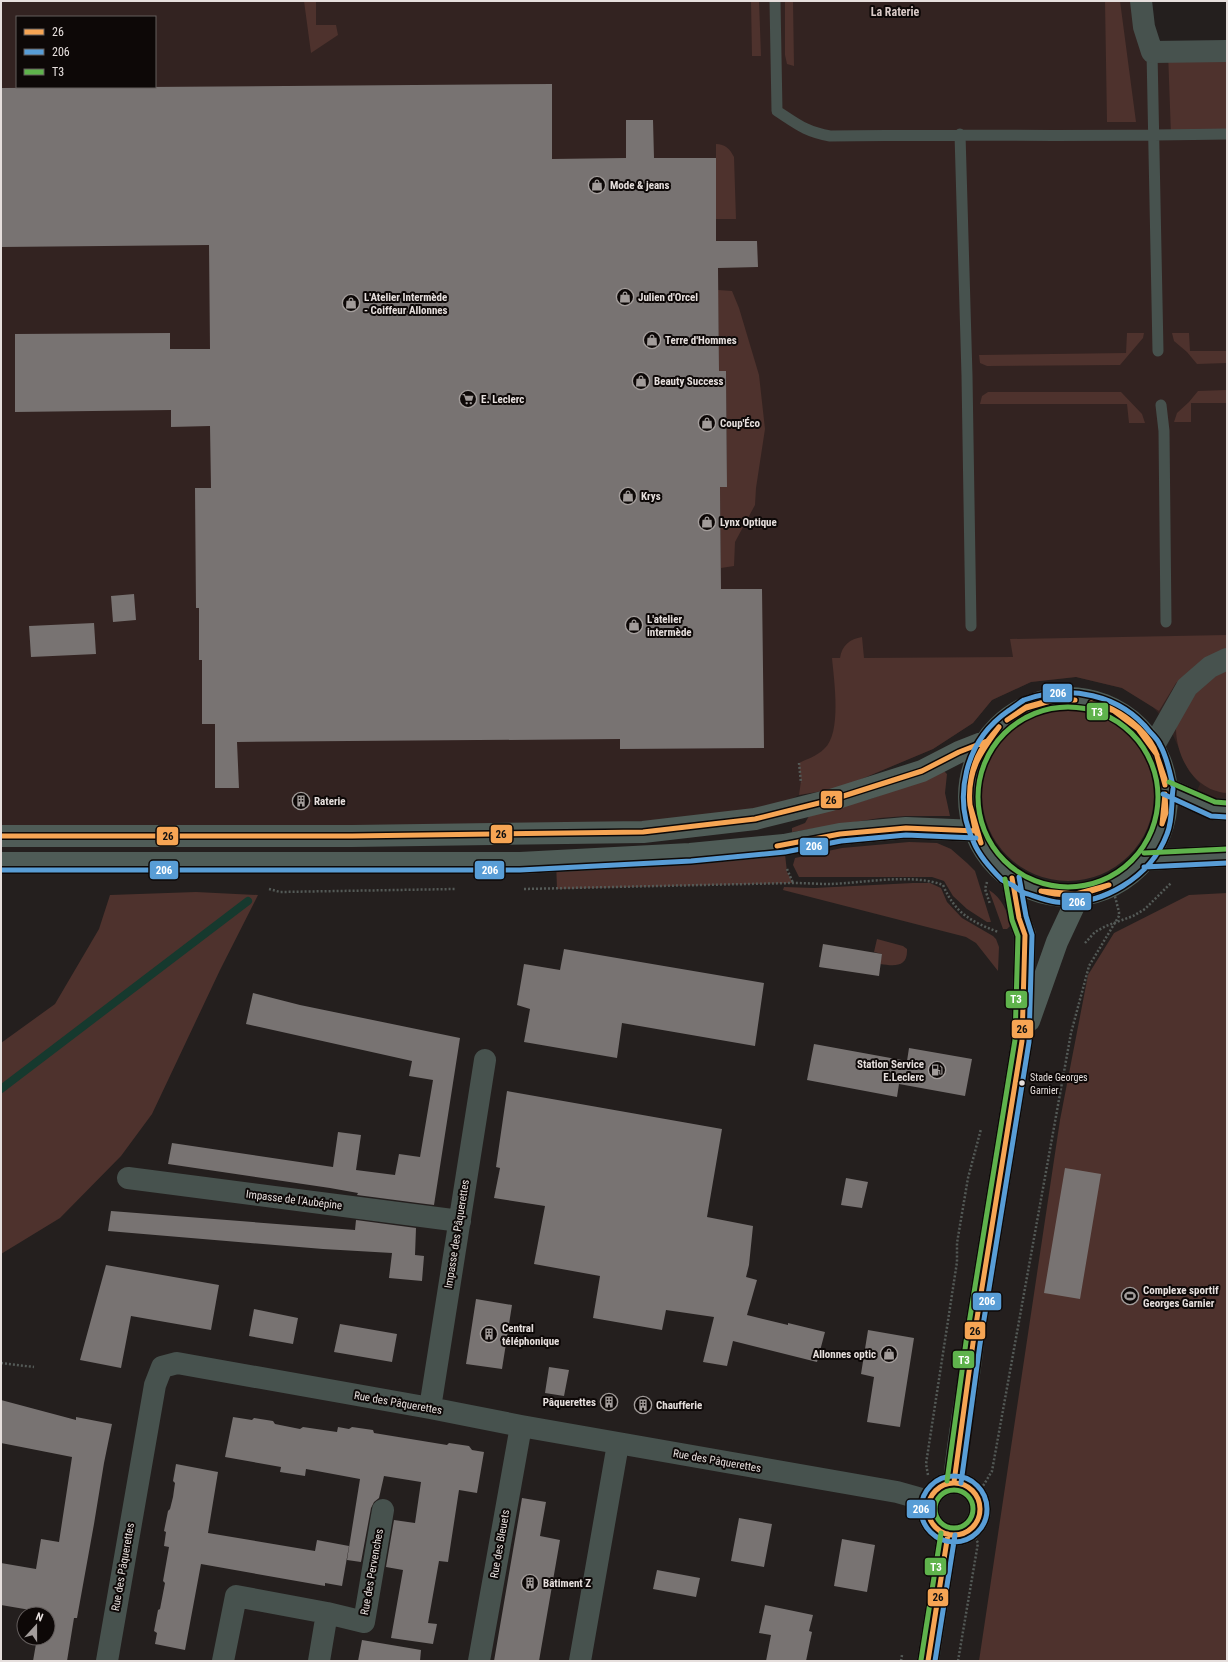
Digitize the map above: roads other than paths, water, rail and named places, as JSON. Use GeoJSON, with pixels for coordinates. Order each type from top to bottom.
{"type":"FeatureCollection","features":[{"type":"Feature","properties":{"kind":"main road"},"geometry":{"type":"LineString","coordinates":[[1067,698],[1095,702],[1121,713],[1142,732],[1153,747],[1161,762],[1166,788],[1166,807],[1163,826],[1155,844],[1144,860],[1130,874],[1112,885],[1096,892],[1079,895],[1051,894],[1031,888],[1012,878],[993,861],[981,843],[970,808],[970,784],[976,761],[987,741],[999,726],[1022,710],[1044,702],[1067,698]]}},
{"type":"Feature","properties":{"kind":"main road"},"geometry":{"type":"LineString","coordinates":[[1,836],[352,836],[643,832],[755,819],[831,800],[922,771],[959,752],[987,741]]}},
{"type":"Feature","properties":{"kind":"main road"},"geometry":{"type":"LineString","coordinates":[[1166,788],[1213,809],[1227,810]]}},
{"type":"Feature","properties":{"kind":"main road"},"geometry":{"type":"LineString","coordinates":[[1,863],[520,863],[683,854],[753,848],[784,845],[840,834],[906,828],[976,831]]}},
{"type":"Feature","properties":{"kind":"main road"},"geometry":{"type":"LineString","coordinates":[[1144,860],[1227,856]]}},
{"type":"Feature","properties":{"kind":"main road"},"geometry":{"type":"LineString","coordinates":[[954,1482],[956,1456],[968,1388],[973,1343],[1022,1041],[1025,935],[1019,918],[1012,878]]}},
{"type":"Feature","properties":{"kind":"main road"},"geometry":{"type":"LineString","coordinates":[[1022,1041],[1057,942],[1079,895]]}},
{"type":"Feature","properties":{"kind":"main road"},"geometry":{"type":"LineString","coordinates":[[954,1482],[970,1487],[980,1502],[980,1514],[978,1520],[971,1529],[956,1535],[948,1534],[939,1530],[932,1522],[928,1512],[931,1497],[939,1487],[954,1482]]}},
{"type":"Feature","properties":{"kind":"main road"},"geometry":{"type":"LineString","coordinates":[[928,1661],[947,1553],[948,1534]]}},
{"type":"Feature","properties":{"kind":"street"},"geometry":{"type":"LineString","coordinates":[[1141,1],[1144,27],[1152,52],[1227,51]]}},
{"type":"Feature","properties":{"kind":"street"},"geometry":{"type":"LineString","coordinates":[[1153,747],[1187,688],[1210,667],[1227,659]]}},
{"type":"Feature","properties":{"kind":"street","name":"Impasse des Pâquerettes"},"geometry":{"type":"LineString","coordinates":[[430,1408],[485,1060]]}},
{"type":"Feature","properties":{"kind":"street","name":"Impasse de l'Aubépine"},"geometry":{"type":"LineString","coordinates":[[128,1178],[460,1221]]}},
{"type":"Feature","properties":{"kind":"street","name":"Rue des Pâquerettes"},"geometry":{"type":"LineString","coordinates":[[112,1660],[155,1385],[162,1367],[177,1363],[430,1408],[618,1444],[931,1497]]}},
{"type":"Feature","properties":{"kind":"street","name":"Rue des Bleuets"},"geometry":{"type":"LineString","coordinates":[[479,1661],[522,1426]]}},
{"type":"Feature","properties":{"kind":"street"},"geometry":{"type":"LineString","coordinates":[[580,1661],[618,1444]]}},
{"type":"Feature","properties":{"kind":"street","name":"Rue des Pervenches"},"geometry":{"type":"LineString","coordinates":[[223,1661],[236,1596],[327,1613],[364,1622],[383,1510]]}},
{"type":"Feature","properties":{"kind":"street"},"geometry":{"type":"LineString","coordinates":[[319,1661],[327,1613]]}},
{"type":"Feature","properties":{"kind":"lane"},"geometry":{"type":"LineString","coordinates":[[775,1],[777,111],[798,126],[812,133],[830,136],[960,134],[1227,134]]}},
{"type":"Feature","properties":{"kind":"lane"},"geometry":{"type":"LineString","coordinates":[[1152,52],[1158,351]]}},
{"type":"Feature","properties":{"kind":"lane"},"geometry":{"type":"LineString","coordinates":[[960,134],[967,376],[971,626]]}},
{"type":"Feature","properties":{"kind":"lane"},"geometry":{"type":"LineString","coordinates":[[1161,405],[1164,431],[1166,622]]}},
{"type":"Feature","properties":{"kind":"waterway"},"geometry":{"type":"LineString","coordinates":[[1,1089],[248,901]]}},
{"type":"Feature","properties":{"kind":"place","name":"Mode & jeans"},"geometry":{"type":"Point","coordinates":[597,185]}},
{"type":"Feature","properties":{"kind":"place","name":"Julien d'Orcel"},"geometry":{"type":"Point","coordinates":[625,297]}},
{"type":"Feature","properties":{"kind":"place","name":"L'Atelier Intermède - Coiffeur Allonnes"},"geometry":{"type":"Point","coordinates":[351,303]}},
{"type":"Feature","properties":{"kind":"place","name":"Terre d'Hommes"},"geometry":{"type":"Point","coordinates":[652,340]}},
{"type":"Feature","properties":{"kind":"place","name":"Beauty Success"},"geometry":{"type":"Point","coordinates":[641,381]}},
{"type":"Feature","properties":{"kind":"place","name":"E. Leclerc"},"geometry":{"type":"Point","coordinates":[468,399]}},
{"type":"Feature","properties":{"kind":"place","name":"Coup'Éco"},"geometry":{"type":"Point","coordinates":[707,423]}},
{"type":"Feature","properties":{"kind":"place","name":"Krys"},"geometry":{"type":"Point","coordinates":[628,496]}},
{"type":"Feature","properties":{"kind":"place","name":"Lynx Optique"},"geometry":{"type":"Point","coordinates":[707,522]}},
{"type":"Feature","properties":{"kind":"place","name":"L'atelier intermède"},"geometry":{"type":"Point","coordinates":[634,625]}},
{"type":"Feature","properties":{"kind":"place","name":"Raterie"},"geometry":{"type":"Point","coordinates":[301,801]}},
{"type":"Feature","properties":{"kind":"place","name":"Station Service E.Leclerc"},"geometry":{"type":"Point","coordinates":[937,1070]}},
{"type":"Feature","properties":{"kind":"place","name":"Stade Georges Garnier"},"geometry":{"type":"Point","coordinates":[1022,1083]}},
{"type":"Feature","properties":{"kind":"place","name":"Complexe sportif Georges Garnier"},"geometry":{"type":"Point","coordinates":[1130,1296]}},
{"type":"Feature","properties":{"kind":"place","name":"Central téléphonique"},"geometry":{"type":"Point","coordinates":[489,1334]}},
{"type":"Feature","properties":{"kind":"place","name":"Allonnes optic"},"geometry":{"type":"Point","coordinates":[889,1354]}},
{"type":"Feature","properties":{"kind":"place","name":"Pâquerettes"},"geometry":{"type":"Point","coordinates":[609,1402]}},
{"type":"Feature","properties":{"kind":"place","name":"Chaufferie"},"geometry":{"type":"Point","coordinates":[643,1405]}},
{"type":"Feature","properties":{"kind":"place","name":"Bâtiment Z"},"geometry":{"type":"Point","coordinates":[530,1583]}},
{"type":"Feature","properties":{"kind":"district","name":"La Raterie"},"geometry":{"type":"Point","coordinates":[895,12]}}]}
